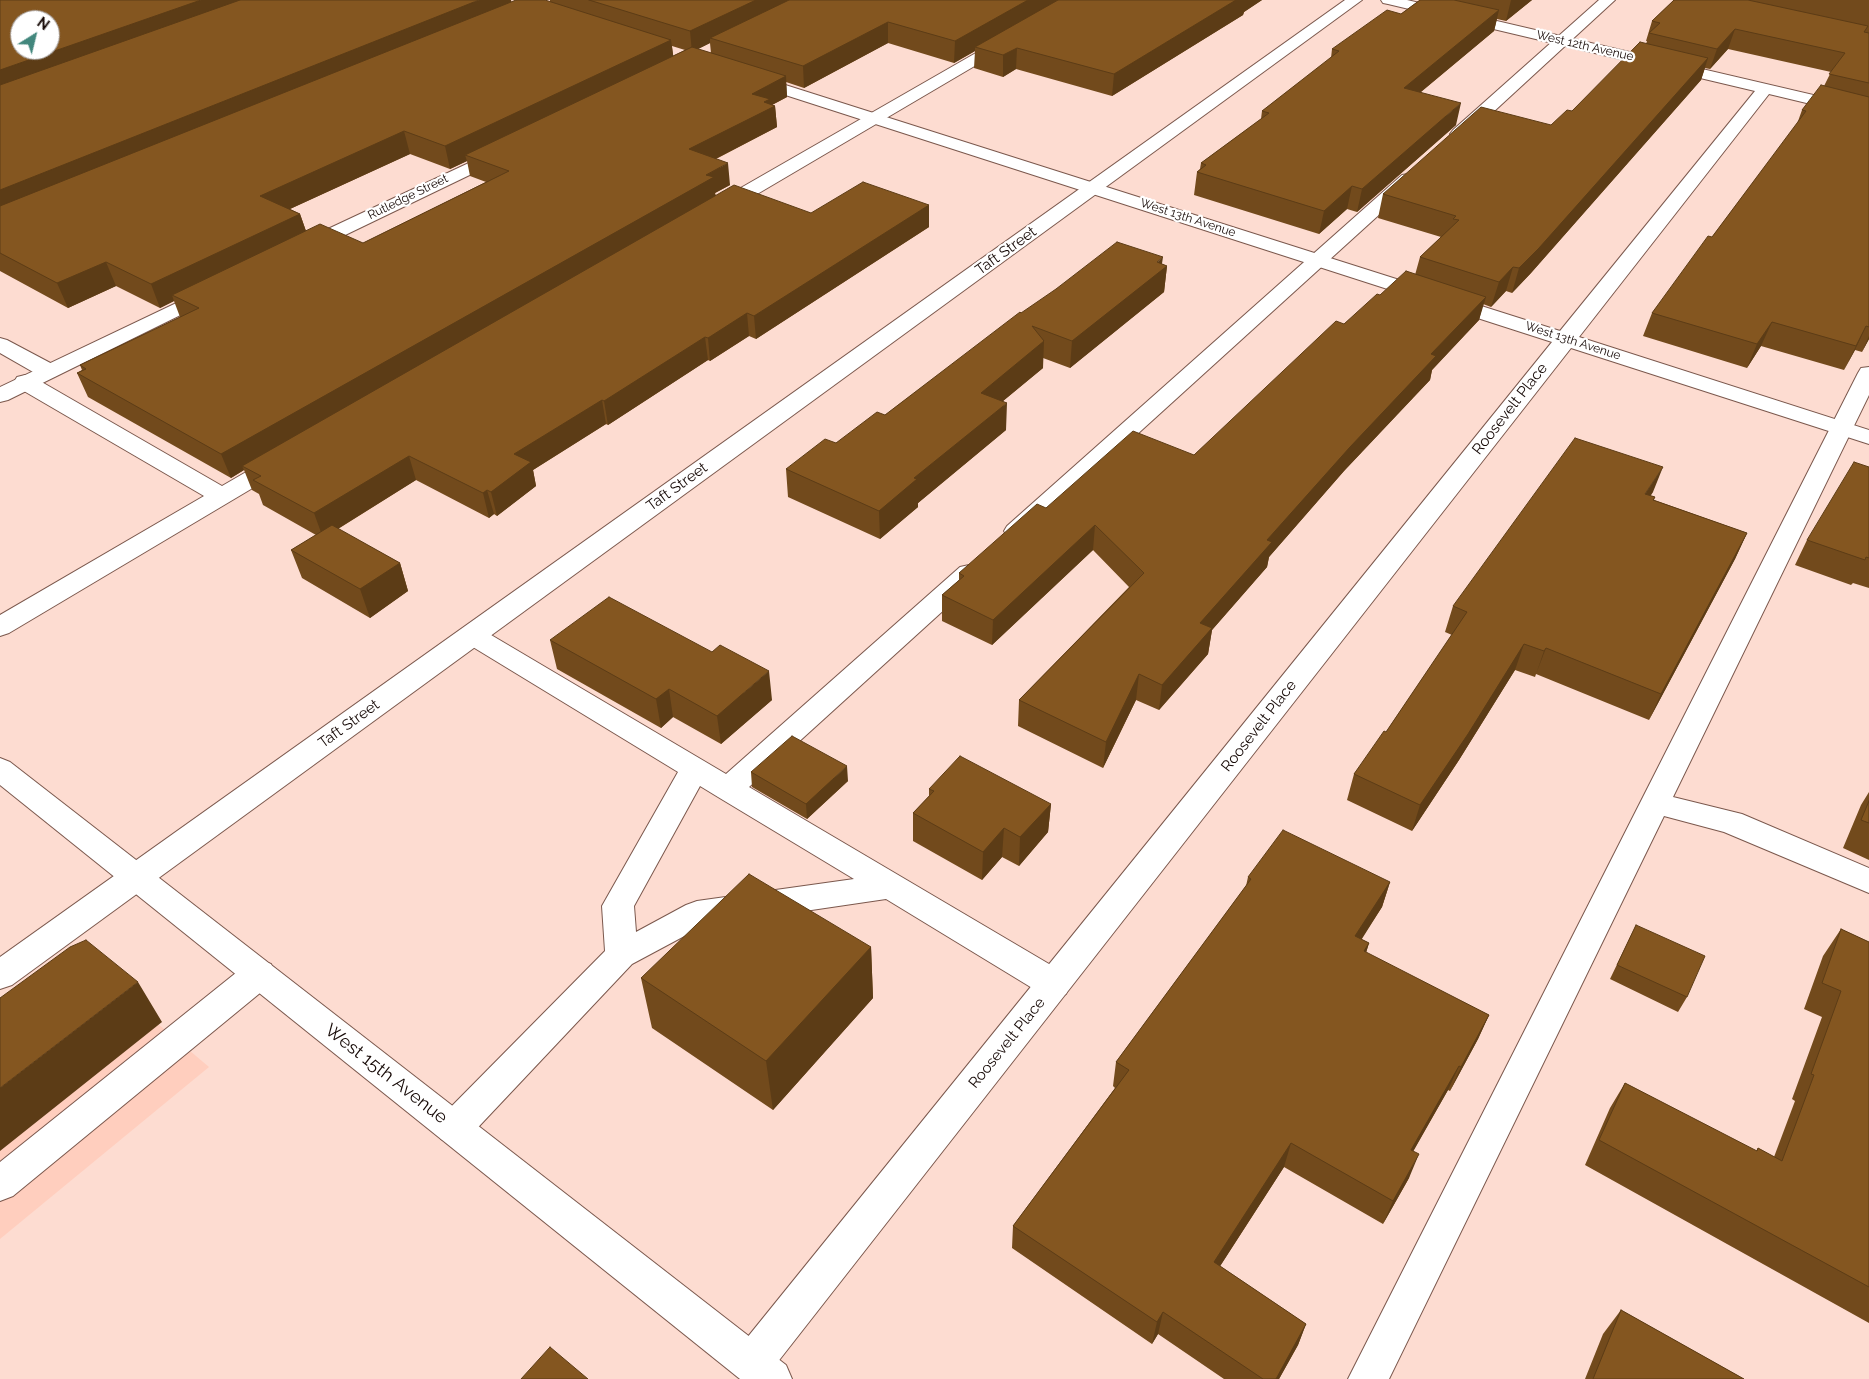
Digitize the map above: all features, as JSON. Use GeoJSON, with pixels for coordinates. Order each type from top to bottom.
{"type":"FeatureCollection","features":[{"type":"Feature","properties":{"kind":"street","name":"Taft Street"},"geometry":{"type":"LineString","coordinates":[[0,975],[1354,0]]}},
{"type":"Feature","properties":{"kind":"street","name":"West 12th Avenue"},"geometry":{"type":"LineString","coordinates":[[1388,0],[1869,113]]}},
{"type":"Feature","properties":{"kind":"street"},"geometry":{"type":"LineString","coordinates":[[1442,149],[1608,0]]}},
{"type":"Feature","properties":{"kind":"street"},"geometry":{"type":"LineString","coordinates":[[701,219],[1027,30]]}},
{"type":"Feature","properties":{"kind":"street","name":"West 13th Avenue"},"geometry":{"type":"LineString","coordinates":[[734,74],[1855,432]]}},
{"type":"Feature","properties":{"kind":"street","name":"Roosevelt Place"},"geometry":{"type":"LineString","coordinates":[[762,1371],[1054,984],[1765,89]]}},
{"type":"Feature","properties":{"kind":"street","name":"Rutledge Street"},"geometry":{"type":"LineString","coordinates":[[289,255],[521,143]]}},
{"type":"Feature","properties":{"kind":"street"},"geometry":{"type":"LineString","coordinates":[[728,789],[1420,169]]}},
{"type":"Feature","properties":{"kind":"street"},"geometry":{"type":"LineString","coordinates":[[0,395],[226,285]]}},
{"type":"Feature","properties":{"kind":"street"},"geometry":{"type":"LineString","coordinates":[[0,344],[48,371]]}},
{"type":"Feature","properties":{"kind":"street"},"geometry":{"type":"LineString","coordinates":[[1368,1379],[1654,803],[1855,432],[1869,373]]}},
{"type":"Feature","properties":{"kind":"street"},"geometry":{"type":"LineString","coordinates":[[25,382],[221,496]]}},
{"type":"Feature","properties":{"kind":"street"},"geometry":{"type":"LineString","coordinates":[[0,627],[298,452]]}},
{"type":"Feature","properties":{"kind":"street"},"geometry":{"type":"LineString","coordinates":[[472,635],[1054,984]]}},
{"type":"Feature","properties":{"kind":"street","name":"West 15th Avenue"},"geometry":{"type":"LineString","coordinates":[[0,769],[762,1371]]}},
{"type":"Feature","properties":{"kind":"street"},"geometry":{"type":"LineString","coordinates":[[621,955],[618,906],[695,769]]}},
{"type":"Feature","properties":{"kind":"street"},"geometry":{"type":"LineString","coordinates":[[1654,803],[1731,822],[1869,881]]}},
{"type":"Feature","properties":{"kind":"street"},"geometry":{"type":"LineString","coordinates":[[454,1128],[621,955],[697,914],[890,886]]}},
{"type":"Feature","properties":{"kind":"street"},"geometry":{"type":"LineString","coordinates":[[0,1184],[259,974]]}},
{"type":"Feature","properties":{"kind":"shaded area"},"geometry":{"type":"Polygon","coordinates":[[[106,980],[209,1067],[0,1239],[0,1060],[106,980]]]}},
{"type":"Feature","properties":{"kind":"building"},"geometry":{"type":"Polygon","coordinates":[[[0,0],[201,0],[60,49],[60,10],[10,10],[10,60],[29,60],[0,70],[0,0]]]}},
{"type":"Feature","properties":{"kind":"building"},"geometry":{"type":"Polygon","coordinates":[[[240,0],[479,0],[0,190],[0,85],[240,0]]]}},
{"type":"Feature","properties":{"kind":"building"},"geometry":{"type":"Polygon","coordinates":[[[516,0],[545,0],[671,40],[445,146],[404,131],[260,196],[300,214],[151,284],[106,262],[57,283],[0,253],[0,206],[516,0]]]}},
{"type":"Feature","properties":{"kind":"building"},"geometry":{"type":"Polygon","coordinates":[[[589,0],[756,0],[690,31],[589,0]]]}},
{"type":"Feature","properties":{"kind":"building"},"geometry":{"type":"Polygon","coordinates":[[[789,0],[1028,0],[955,41],[888,22],[803,66],[710,38],[789,0]]]}},
{"type":"Feature","properties":{"kind":"building"},"geometry":{"type":"Polygon","coordinates":[[[1058,0],[1236,0],[1114,74],[1017,48],[1003,55],[975,47],[1058,0]]]}},
{"type":"Feature","properties":{"kind":"building"},"geometry":{"type":"Polygon","coordinates":[[[1420,0],[1454,0],[1499,10],[1404,88],[1461,103],[1362,189],[1352,186],[1324,211],[1197,172],[1206,165],[1201,163],[1269,113],[1262,111],[1339,51],[1332,49],[1387,10],[1401,14],[1420,0]]]}},
{"type":"Feature","properties":{"kind":"building"},"geometry":{"type":"Polygon","coordinates":[[[1674,0],[1748,0],[1868,26],[1864,32],[1869,33],[1869,83],[1829,74],[1845,53],[1735,29],[1717,49],[1649,33],[1660,23],[1652,21],[1674,0]]]}},
{"type":"Feature","properties":{"kind":"building"},"geometry":{"type":"Polygon","coordinates":[[[1640,42],[1708,58],[1519,268],[1513,267],[1499,282],[1420,257],[1459,220],[1453,219],[1456,216],[1383,194],[1481,107],[1551,125],[1567,110],[1572,111],[1640,42]]]}},
{"type":"Feature","properties":{"kind":"building"},"geometry":{"type":"Polygon","coordinates":[[[692,47],[786,76],[752,94],[770,99],[764,102],[775,106],[689,149],[728,163],[706,175],[714,177],[221,454],[77,373],[86,369],[80,365],[199,308],[172,295],[320,224],[363,243],[509,171],[465,155],[692,47]]]}},
{"type":"Feature","properties":{"kind":"building"},"geometry":{"type":"Polygon","coordinates":[[[1821,85],[1869,97],[1869,327],[1866,326],[1856,346],[1772,322],[1757,344],[1652,313],[1708,236],[1712,237],[1806,111],[1802,110],[1821,85]]]}},
{"type":"Feature","properties":{"kind":"building"},"geometry":{"type":"Polygon","coordinates":[[[863,182],[929,205],[754,316],[747,313],[708,338],[705,337],[604,401],[602,400],[514,454],[531,462],[491,492],[487,490],[483,493],[409,456],[314,513],[253,480],[261,476],[242,466],[734,185],[811,213],[863,182]]]}},
{"type":"Feature","properties":{"kind":"building"},"geometry":{"type":"Polygon","coordinates":[[[1117,242],[1163,257],[1157,262],[1167,266],[1072,341],[1032,326],[1044,341],[981,393],[1007,403],[914,478],[917,479],[879,511],[786,469],[825,439],[836,443],[877,412],[885,415],[1020,312],[1056,289],[1117,242]]]}},
{"type":"Feature","properties":{"kind":"building"},"geometry":{"type":"Polygon","coordinates":[[[1406,271],[1486,297],[1431,354],[1436,356],[1350,447],[1267,540],[1272,542],[1200,623],[1212,628],[1162,685],[1139,674],[1106,742],[1019,700],[1144,573],[1095,525],[993,620],[942,595],[964,576],[959,573],[1037,504],[1046,508],[1133,431],[1194,455],[1336,321],[1344,324],[1406,271]]]}},
{"type":"Feature","properties":{"kind":"building"},"geometry":{"type":"Polygon","coordinates":[[[1575,438],[1663,467],[1645,494],[1655,497],[1653,500],[1747,533],[1661,694],[1546,648],[1544,651],[1524,644],[1468,734],[1420,805],[1354,774],[1384,731],[1386,732],[1467,612],[1453,606],[1575,438]]]}},
{"type":"Feature","properties":{"kind":"building"},"geometry":{"type":"Polygon","coordinates":[[[1854,462],[1869,467],[1869,558],[1866,557],[1865,560],[1807,540],[1854,462]]]}},
{"type":"Feature","properties":{"kind":"building"},"geometry":{"type":"Polygon","coordinates":[[[332,525],[400,563],[360,589],[291,550],[332,525]]]}},
{"type":"Feature","properties":{"kind":"building"},"geometry":{"type":"Polygon","coordinates":[[[609,597],[712,652],[720,645],[769,671],[717,716],[669,689],[656,699],[550,640],[609,597]]]}},
{"type":"Feature","properties":{"kind":"building"},"geometry":{"type":"Polygon","coordinates":[[[792,736],[847,766],[806,804],[751,772],[792,736]]]}},
{"type":"Feature","properties":{"kind":"building"},"geometry":{"type":"Polygon","coordinates":[[[960,756],[1051,804],[1020,837],[1004,828],[983,852],[913,813],[934,791],[929,789],[960,756]]]}},
{"type":"Feature","properties":{"kind":"building"},"geometry":{"type":"Polygon","coordinates":[[[1869,801],[1869,823],[1861,820],[1869,801]]]}},
{"type":"Feature","properties":{"kind":"building"},"geometry":{"type":"Polygon","coordinates":[[[1283,830],[1390,882],[1355,936],[1369,943],[1364,951],[1489,1015],[1461,1067],[1459,1066],[1411,1150],[1419,1154],[1393,1201],[1291,1143],[1214,1262],[1306,1324],[1276,1379],[1263,1379],[1163,1312],[1157,1322],[1013,1226],[1129,1070],[1116,1062],[1251,879],[1248,877],[1283,830]]]}},
{"type":"Feature","properties":{"kind":"building"},"geometry":{"type":"Polygon","coordinates":[[[749,874],[871,947],[766,1061],[641,978],[749,874]]]}},
{"type":"Feature","properties":{"kind":"building"},"geometry":{"type":"Polygon","coordinates":[[[1636,925],[1705,956],[1687,997],[1617,965],[1636,925]]]}},
{"type":"Feature","properties":{"kind":"building"},"geometry":{"type":"Polygon","coordinates":[[[1841,929],[1869,942],[1869,1287],[1599,1140],[1625,1083],[1757,1151],[1758,1148],[1782,1161],[1814,1075],[1811,1074],[1841,991],[1822,983],[1841,929]]]}},
{"type":"Feature","properties":{"kind":"building"},"geometry":{"type":"Polygon","coordinates":[[[86,940],[138,982],[0,1088],[0,998],[70,947],[86,940]]]}},
{"type":"Feature","properties":{"kind":"building"},"geometry":{"type":"Polygon","coordinates":[[[1621,1310],[1744,1379],[1593,1379],[1621,1310]]]}},
{"type":"Feature","properties":{"kind":"building"},"geometry":{"type":"Polygon","coordinates":[[[550,1347],[588,1379],[521,1379],[550,1347]]]}}]}
